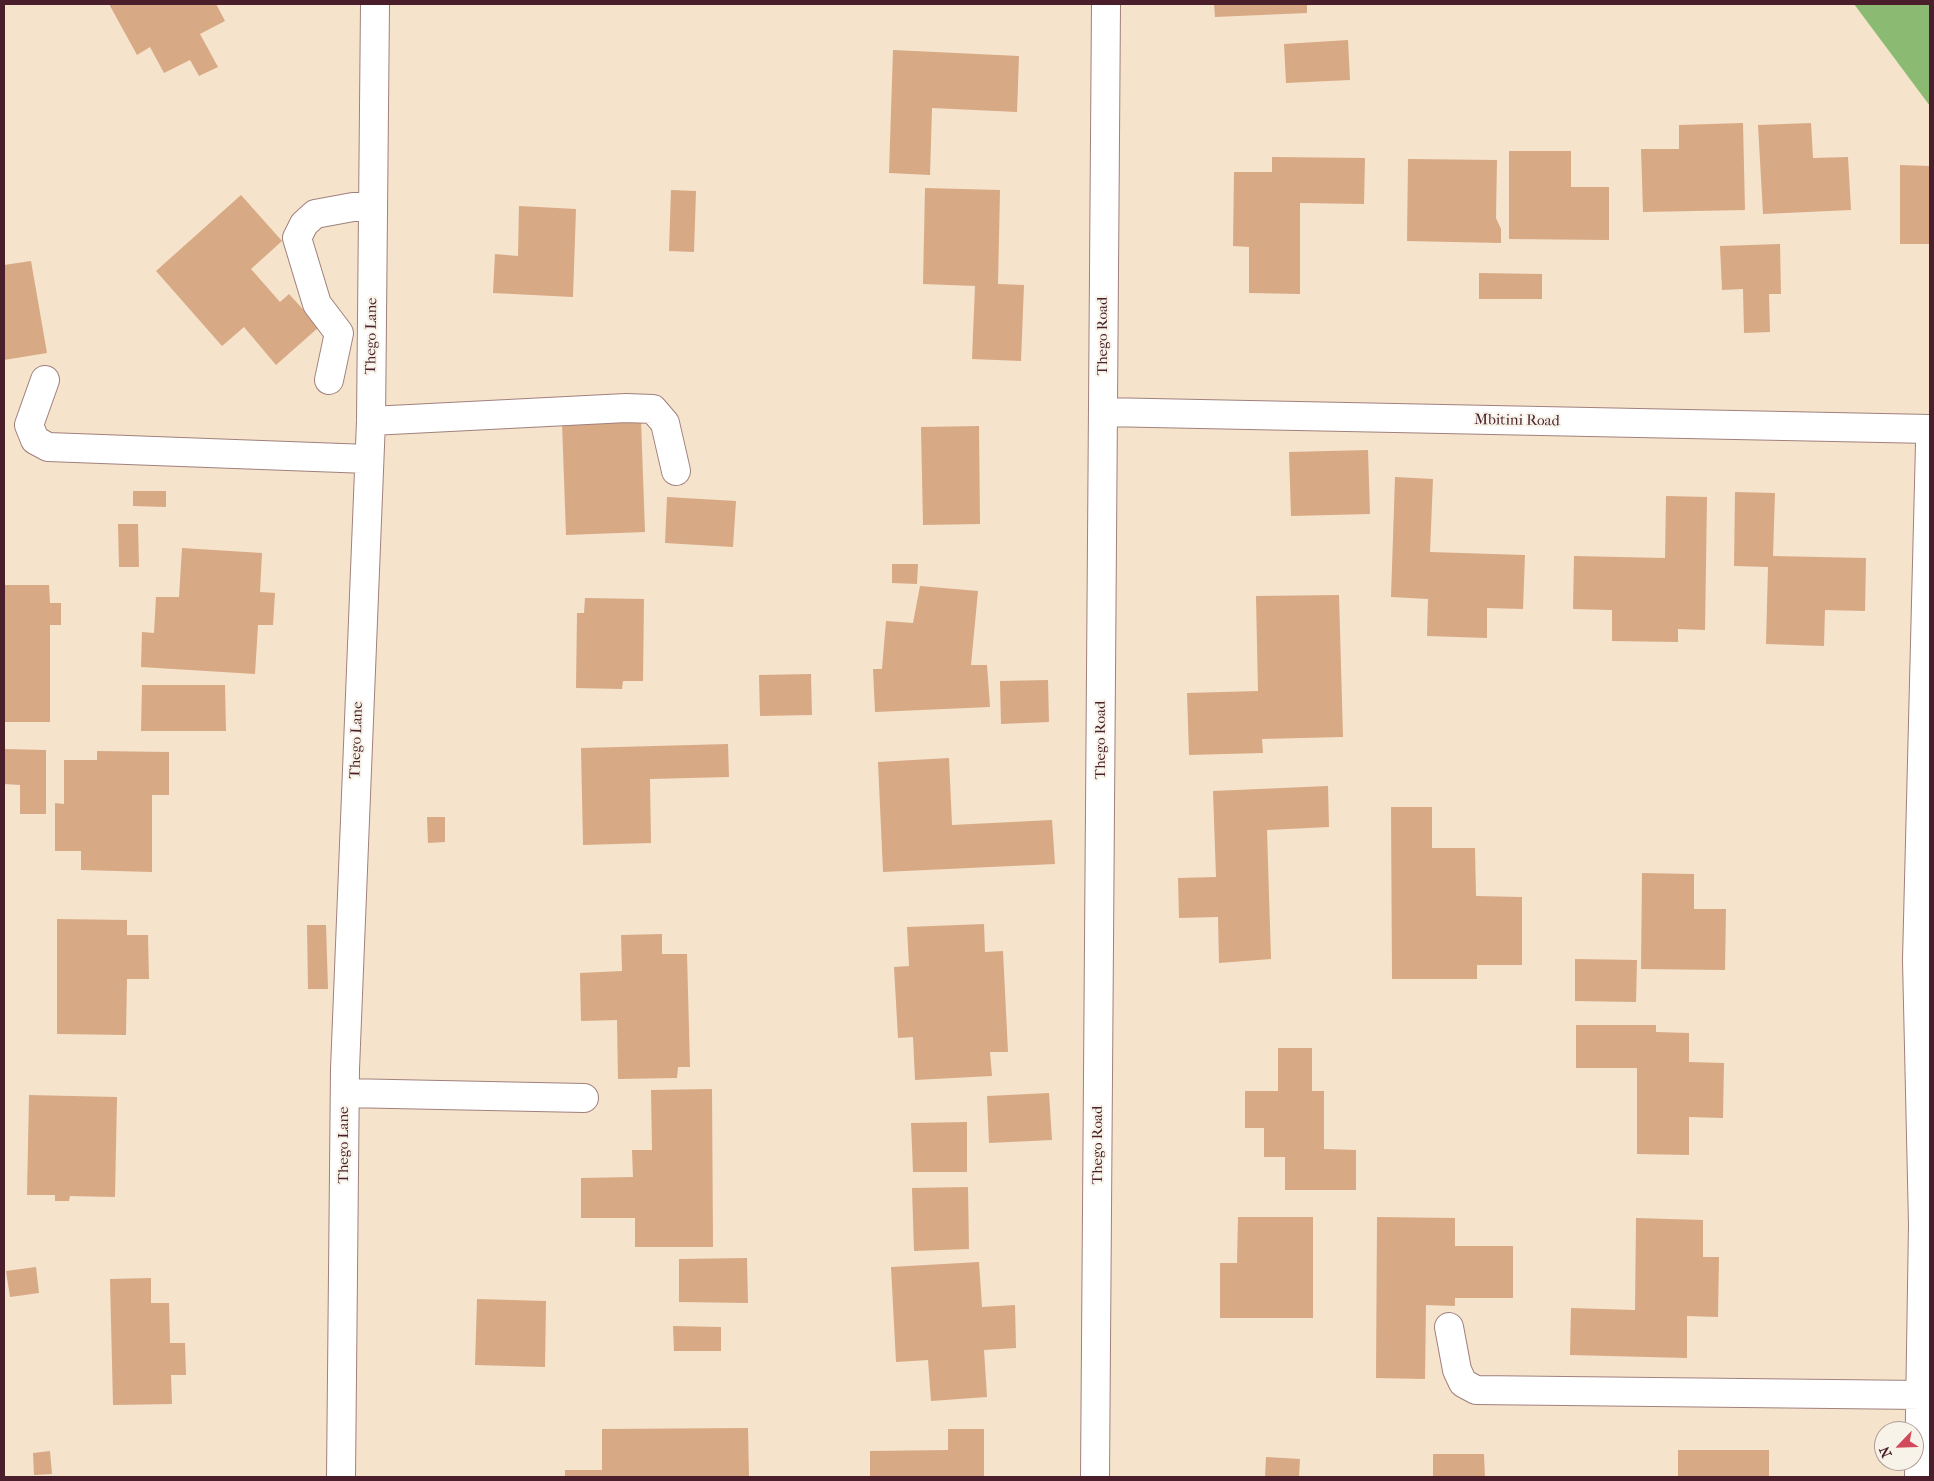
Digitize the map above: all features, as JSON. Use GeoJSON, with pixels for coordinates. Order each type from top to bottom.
{"type":"FeatureCollection","features":[{"type":"Feature","properties":{"kind":"street","name":"Thego Lane"},"geometry":{"type":"LineString","coordinates":[[341,1477],[345,1094],[370,422],[375,4]]}},
{"type":"Feature","properties":{"kind":"street","name":"Thego Road"},"geometry":{"type":"LineString","coordinates":[[1096,1477],[1106,4]]}},
{"type":"Feature","properties":{"kind":"street"},"geometry":{"type":"LineString","coordinates":[[329,380],[339,333],[317,304],[297,238],[304,224],[315,214],[354,207],[373,207]]}},
{"type":"Feature","properties":{"kind":"street"},"geometry":{"type":"LineString","coordinates":[[45,380],[29,425],[35,440],[48,447],[368,459]]}},
{"type":"Feature","properties":{"kind":"street"},"geometry":{"type":"LineString","coordinates":[[370,422],[626,408],[653,409],[665,423],[676,470]]}},
{"type":"Feature","properties":{"kind":"street","name":"Mbitini Road"},"geometry":{"type":"LineString","coordinates":[[1103,412],[1930,429]]}},
{"type":"Feature","properties":{"kind":"street"},"geometry":{"type":"LineString","coordinates":[[1919,1477],[1930,444]]}},
{"type":"Feature","properties":{"kind":"street"},"geometry":{"type":"LineString","coordinates":[[345,1094],[584,1098]]}},
{"type":"Feature","properties":{"kind":"street"},"geometry":{"type":"LineString","coordinates":[[1449,1328],[1457,1370],[1463,1383],[1476,1390],[1920,1395]]}},
{"type":"Feature","properties":{"kind":"green space"},"geometry":{"type":"Polygon","coordinates":[[[1854,4],[1930,4],[1930,106],[1854,4]]]}},
{"type":"Feature","properties":{"kind":"building"},"geometry":{"type":"Polygon","coordinates":[[[109,4],[216,4],[225,21],[200,34],[218,67],[199,76],[190,60],[164,73],[150,47],[137,55],[109,4]]]}},
{"type":"Feature","properties":{"kind":"building"},"geometry":{"type":"Polygon","coordinates":[[[1214,4],[1307,4],[1307,13],[1215,17],[1214,4]]]}},
{"type":"Feature","properties":{"kind":"building"},"geometry":{"type":"Polygon","coordinates":[[[1348,40],[1350,80],[1286,83],[1284,44],[1348,40]]]}},
{"type":"Feature","properties":{"kind":"building"},"geometry":{"type":"Polygon","coordinates":[[[893,50],[1019,56],[1017,112],[932,108],[930,175],[889,173],[893,50]]]}},
{"type":"Feature","properties":{"kind":"building"},"geometry":{"type":"Polygon","coordinates":[[[1743,123],[1745,210],[1643,212],[1641,149],[1679,149],[1679,125],[1743,123]]]}},
{"type":"Feature","properties":{"kind":"building"},"geometry":{"type":"Polygon","coordinates":[[[1811,123],[1813,158],[1848,157],[1851,210],[1763,214],[1758,125],[1811,123]]]}},
{"type":"Feature","properties":{"kind":"building"},"geometry":{"type":"Polygon","coordinates":[[[1509,151],[1571,151],[1571,187],[1609,187],[1609,240],[1509,239],[1509,151]]]}},
{"type":"Feature","properties":{"kind":"building"},"geometry":{"type":"Polygon","coordinates":[[[1272,157],[1365,158],[1364,204],[1300,203],[1300,294],[1249,293],[1249,247],[1233,246],[1234,172],[1272,172],[1272,157]]]}},
{"type":"Feature","properties":{"kind":"building"},"geometry":{"type":"Polygon","coordinates":[[[1408,159],[1497,160],[1496,218],[1501,229],[1501,243],[1407,241],[1408,159]]]}},
{"type":"Feature","properties":{"kind":"building"},"geometry":{"type":"Polygon","coordinates":[[[1900,165],[1930,166],[1930,244],[1900,244],[1900,165]]]}},
{"type":"Feature","properties":{"kind":"building"},"geometry":{"type":"Polygon","coordinates":[[[925,188],[1000,190],[998,284],[1024,285],[1021,361],[972,359],[975,286],[923,284],[925,188]]]}},
{"type":"Feature","properties":{"kind":"building"},"geometry":{"type":"Polygon","coordinates":[[[671,190],[696,191],[694,252],[669,251],[671,190]]]}},
{"type":"Feature","properties":{"kind":"building"},"geometry":{"type":"Polygon","coordinates":[[[241,195],[282,241],[251,269],[280,302],[289,294],[319,327],[276,365],[244,327],[222,346],[156,271],[241,195]]]}},
{"type":"Feature","properties":{"kind":"building"},"geometry":{"type":"Polygon","coordinates":[[[519,206],[576,209],[573,297],[493,293],[495,254],[518,256],[519,206]]]}},
{"type":"Feature","properties":{"kind":"building"},"geometry":{"type":"Polygon","coordinates":[[[1780,244],[1781,294],[1769,294],[1770,332],[1744,333],[1743,289],[1722,290],[1720,246],[1780,244]]]}},
{"type":"Feature","properties":{"kind":"building"},"geometry":{"type":"Polygon","coordinates":[[[31,261],[47,353],[4,360],[4,265],[31,261]]]}},
{"type":"Feature","properties":{"kind":"building"},"geometry":{"type":"Polygon","coordinates":[[[1479,273],[1542,274],[1542,299],[1479,299],[1479,273]]]}},
{"type":"Feature","properties":{"kind":"building"},"geometry":{"type":"Polygon","coordinates":[[[641,420],[645,532],[566,535],[562,423],[641,420]]]}},
{"type":"Feature","properties":{"kind":"building"},"geometry":{"type":"Polygon","coordinates":[[[979,426],[980,524],[923,525],[921,427],[979,426]]]}},
{"type":"Feature","properties":{"kind":"building"},"geometry":{"type":"Polygon","coordinates":[[[1368,450],[1370,514],[1291,516],[1289,452],[1368,450]]]}},
{"type":"Feature","properties":{"kind":"building"},"geometry":{"type":"Polygon","coordinates":[[[1395,477],[1433,479],[1430,552],[1525,555],[1523,609],[1487,608],[1487,638],[1427,636],[1428,599],[1391,597],[1395,477]]]}},
{"type":"Feature","properties":{"kind":"building"},"geometry":{"type":"Polygon","coordinates":[[[133,491],[166,491],[166,507],[133,506],[133,491]]]}},
{"type":"Feature","properties":{"kind":"building"},"geometry":{"type":"Polygon","coordinates":[[[1735,492],[1775,493],[1773,556],[1866,558],[1865,611],[1825,610],[1824,646],[1766,644],[1768,567],[1734,566],[1735,492]]]}},
{"type":"Feature","properties":{"kind":"building"},"geometry":{"type":"Polygon","coordinates":[[[1666,496],[1707,497],[1705,630],[1678,629],[1678,642],[1612,641],[1612,610],[1573,609],[1574,556],[1665,558],[1666,496]]]}},
{"type":"Feature","properties":{"kind":"building"},"geometry":{"type":"Polygon","coordinates":[[[667,497],[736,501],[733,547],[665,543],[667,497]]]}},
{"type":"Feature","properties":{"kind":"building"},"geometry":{"type":"Polygon","coordinates":[[[118,524],[138,524],[139,567],[119,567],[118,524]]]}},
{"type":"Feature","properties":{"kind":"building"},"geometry":{"type":"Polygon","coordinates":[[[182,548],[262,553],[260,592],[275,593],[273,625],[258,625],[255,674],[141,667],[142,632],[154,633],[156,597],[179,597],[182,548]]]}},
{"type":"Feature","properties":{"kind":"building"},"geometry":{"type":"Polygon","coordinates":[[[892,564],[918,564],[917,584],[892,583],[892,564]]]}},
{"type":"Feature","properties":{"kind":"building"},"geometry":{"type":"Polygon","coordinates":[[[4,585],[49,585],[50,603],[61,603],[61,625],[50,625],[50,722],[4,722],[4,585]]]}},
{"type":"Feature","properties":{"kind":"building"},"geometry":{"type":"Polygon","coordinates":[[[920,586],[978,591],[971,665],[987,665],[990,707],[875,712],[873,669],[882,669],[886,621],[913,623],[920,586]]]}},
{"type":"Feature","properties":{"kind":"building"},"geometry":{"type":"Polygon","coordinates":[[[1339,595],[1343,737],[1262,739],[1263,753],[1189,755],[1187,693],[1258,691],[1256,596],[1339,595]]]}},
{"type":"Feature","properties":{"kind":"building"},"geometry":{"type":"Polygon","coordinates":[[[585,598],[644,599],[643,681],[623,681],[622,689],[576,688],[577,613],[584,613],[585,598]]]}},
{"type":"Feature","properties":{"kind":"building"},"geometry":{"type":"Polygon","coordinates":[[[811,674],[812,715],[760,716],[759,675],[811,674]]]}},
{"type":"Feature","properties":{"kind":"building"},"geometry":{"type":"Polygon","coordinates":[[[1048,680],[1049,722],[1001,724],[1000,681],[1048,680]]]}},
{"type":"Feature","properties":{"kind":"building"},"geometry":{"type":"Polygon","coordinates":[[[142,685],[225,685],[226,731],[141,731],[142,685]]]}},
{"type":"Feature","properties":{"kind":"building"},"geometry":{"type":"Polygon","coordinates":[[[728,744],[729,777],[650,779],[651,843],[583,845],[581,748],[728,744]]]}},
{"type":"Feature","properties":{"kind":"building"},"geometry":{"type":"Polygon","coordinates":[[[4,749],[46,750],[46,814],[20,814],[20,785],[4,784],[4,749]]]}},
{"type":"Feature","properties":{"kind":"building"},"geometry":{"type":"Polygon","coordinates":[[[97,751],[169,752],[169,795],[152,795],[152,872],[81,870],[81,851],[55,851],[55,803],[64,804],[64,760],[97,760],[97,751]]]}},
{"type":"Feature","properties":{"kind":"building"},"geometry":{"type":"Polygon","coordinates":[[[949,758],[952,825],[1052,820],[1055,864],[883,872],[878,762],[949,758]]]}},
{"type":"Feature","properties":{"kind":"building"},"geometry":{"type":"Polygon","coordinates":[[[1328,786],[1329,827],[1267,830],[1271,959],[1219,963],[1218,917],[1179,918],[1178,878],[1216,877],[1213,791],[1328,786]]]}},
{"type":"Feature","properties":{"kind":"building"},"geometry":{"type":"Polygon","coordinates":[[[1391,807],[1432,807],[1432,848],[1475,848],[1476,896],[1522,897],[1522,965],[1477,965],[1477,979],[1392,979],[1391,807]]]}},
{"type":"Feature","properties":{"kind":"building"},"geometry":{"type":"Polygon","coordinates":[[[427,817],[445,817],[445,842],[428,843],[427,817]]]}},
{"type":"Feature","properties":{"kind":"building"},"geometry":{"type":"Polygon","coordinates":[[[1642,873],[1694,874],[1694,909],[1726,909],[1725,970],[1641,969],[1642,873]]]}},
{"type":"Feature","properties":{"kind":"building"},"geometry":{"type":"Polygon","coordinates":[[[57,919],[127,920],[127,935],[148,935],[149,979],[127,979],[126,1035],[57,1034],[57,919]]]}},
{"type":"Feature","properties":{"kind":"building"},"geometry":{"type":"Polygon","coordinates":[[[984,924],[985,952],[1003,951],[1008,1052],[990,1052],[992,1076],[915,1080],[913,1037],[898,1038],[894,967],[909,966],[907,927],[984,924]]]}},
{"type":"Feature","properties":{"kind":"building"},"geometry":{"type":"Polygon","coordinates":[[[307,925],[326,925],[328,989],[308,989],[307,925]]]}},
{"type":"Feature","properties":{"kind":"building"},"geometry":{"type":"Polygon","coordinates":[[[662,934],[662,954],[687,954],[690,1067],[678,1067],[677,1078],[618,1079],[617,1020],[581,1021],[580,973],[622,971],[621,935],[662,934]]]}},
{"type":"Feature","properties":{"kind":"building"},"geometry":{"type":"Polygon","coordinates":[[[1575,959],[1637,960],[1636,1002],[1575,1001],[1575,959]]]}},
{"type":"Feature","properties":{"kind":"building"},"geometry":{"type":"Polygon","coordinates":[[[1576,1025],[1656,1025],[1656,1032],[1689,1033],[1689,1062],[1724,1063],[1723,1118],[1689,1117],[1689,1155],[1637,1154],[1637,1068],[1576,1068],[1576,1025]]]}},
{"type":"Feature","properties":{"kind":"building"},"geometry":{"type":"Polygon","coordinates":[[[1278,1048],[1312,1048],[1312,1091],[1324,1091],[1324,1149],[1356,1150],[1356,1190],[1285,1190],[1285,1157],[1264,1157],[1264,1128],[1245,1128],[1245,1091],[1278,1091],[1278,1048]]]}},
{"type":"Feature","properties":{"kind":"building"},"geometry":{"type":"Polygon","coordinates":[[[712,1089],[713,1247],[635,1247],[635,1218],[581,1218],[581,1178],[633,1177],[632,1150],[652,1150],[651,1090],[712,1089]]]}},
{"type":"Feature","properties":{"kind":"building"},"geometry":{"type":"Polygon","coordinates":[[[1049,1093],[1052,1140],[989,1143],[987,1096],[1049,1093]]]}},
{"type":"Feature","properties":{"kind":"building"},"geometry":{"type":"Polygon","coordinates":[[[29,1095],[117,1097],[115,1197],[70,1196],[69,1201],[55,1201],[55,1195],[27,1195],[29,1095]]]}},
{"type":"Feature","properties":{"kind":"building"},"geometry":{"type":"Polygon","coordinates":[[[967,1122],[967,1172],[913,1172],[911,1123],[967,1122]]]}},
{"type":"Feature","properties":{"kind":"building"},"geometry":{"type":"Polygon","coordinates":[[[968,1187],[969,1249],[914,1251],[912,1188],[968,1187]]]}},
{"type":"Feature","properties":{"kind":"building"},"geometry":{"type":"Polygon","coordinates":[[[1238,1217],[1313,1217],[1313,1318],[1220,1318],[1220,1263],[1237,1263],[1238,1217]]]}},
{"type":"Feature","properties":{"kind":"building"},"geometry":{"type":"Polygon","coordinates":[[[1377,1217],[1455,1218],[1455,1246],[1513,1246],[1513,1298],[1455,1298],[1455,1306],[1426,1305],[1425,1379],[1376,1378],[1377,1217]]]}},
{"type":"Feature","properties":{"kind":"building"},"geometry":{"type":"Polygon","coordinates":[[[1636,1218],[1703,1220],[1703,1257],[1719,1257],[1718,1317],[1687,1316],[1687,1358],[1570,1355],[1571,1308],[1635,1310],[1636,1218]]]}},
{"type":"Feature","properties":{"kind":"building"},"geometry":{"type":"Polygon","coordinates":[[[747,1258],[748,1303],[679,1302],[679,1259],[747,1258]]]}},
{"type":"Feature","properties":{"kind":"building"},"geometry":{"type":"Polygon","coordinates":[[[979,1262],[982,1307],[1015,1305],[1016,1348],[984,1350],[987,1397],[931,1401],[928,1360],[896,1362],[891,1267],[979,1262]]]}},
{"type":"Feature","properties":{"kind":"building"},"geometry":{"type":"Polygon","coordinates":[[[36,1267],[39,1293],[10,1297],[6,1271],[36,1267]]]}},
{"type":"Feature","properties":{"kind":"building"},"geometry":{"type":"Polygon","coordinates":[[[151,1278],[151,1303],[169,1303],[170,1343],[185,1343],[186,1375],[171,1375],[172,1404],[113,1405],[110,1279],[151,1278]]]}},
{"type":"Feature","properties":{"kind":"building"},"geometry":{"type":"Polygon","coordinates":[[[477,1299],[546,1301],[545,1367],[475,1365],[477,1299]]]}},
{"type":"Feature","properties":{"kind":"building"},"geometry":{"type":"Polygon","coordinates":[[[673,1326],[721,1327],[721,1351],[674,1351],[673,1326]]]}},
{"type":"Feature","properties":{"kind":"building"},"geometry":{"type":"Polygon","coordinates":[[[748,1428],[749,1477],[565,1477],[565,1470],[602,1470],[602,1429],[748,1428]]]}},
{"type":"Feature","properties":{"kind":"building"},"geometry":{"type":"Polygon","coordinates":[[[948,1429],[984,1429],[984,1477],[870,1477],[870,1451],[948,1450],[948,1429]]]}},
{"type":"Feature","properties":{"kind":"building"},"geometry":{"type":"Polygon","coordinates":[[[1678,1450],[1769,1450],[1769,1477],[1678,1477],[1678,1450]]]}},
{"type":"Feature","properties":{"kind":"building"},"geometry":{"type":"Polygon","coordinates":[[[50,1451],[52,1474],[34,1475],[33,1453],[50,1451]]]}},
{"type":"Feature","properties":{"kind":"building"},"geometry":{"type":"Polygon","coordinates":[[[1433,1454],[1484,1454],[1485,1477],[1433,1477],[1433,1454]]]}},
{"type":"Feature","properties":{"kind":"building"},"geometry":{"type":"Polygon","coordinates":[[[1266,1457],[1300,1459],[1299,1477],[1265,1477],[1266,1457]]]}}]}
